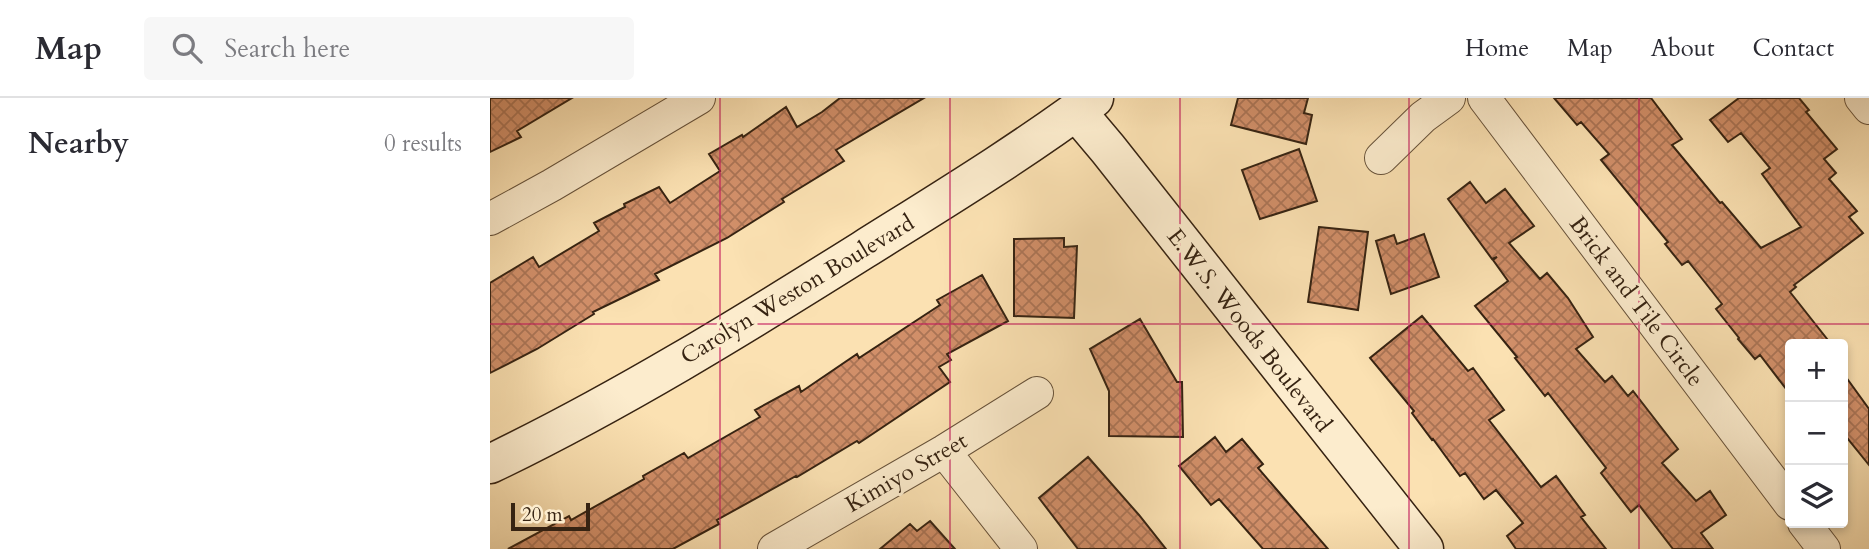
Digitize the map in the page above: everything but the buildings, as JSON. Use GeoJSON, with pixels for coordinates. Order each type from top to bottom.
{"type":"FeatureCollection","features":[{"type":"Feature","properties":{"kind":"street"},"geometry":{"type":"LineString","coordinates":[[490,219],[552,186],[699,98]]}},
{"type":"Feature","properties":{"kind":"street"},"geometry":{"type":"LineString","coordinates":[[1381,158],[1423,117],[1449,98]]}},
{"type":"Feature","properties":{"kind":"street","name":"Brick and Tile Circle"},"geometry":{"type":"LineString","coordinates":[[1484,98],[1785,497]]}},
{"type":"Feature","properties":{"kind":"street"},"geometry":{"type":"LineString","coordinates":[[1861,98],[1869,108]]}},
{"type":"Feature","properties":{"kind":"street","name":"Carolyn Weston Boulevard"},"geometry":{"type":"LineString","coordinates":[[490,464],[620,396],[803,288],[950,195],[1073,101]]}},
{"type":"Feature","properties":{"kind":"street","name":"E.W.S. Woods Boulevard"},"geometry":{"type":"LineString","coordinates":[[1073,101],[1423,549]]}},
{"type":"Feature","properties":{"kind":"street","name":"Kimiyo Street"},"geometry":{"type":"LineString","coordinates":[[774,549],[944,451],[1037,393]]}},
{"type":"Feature","properties":{"kind":"street"},"geometry":{"type":"LineString","coordinates":[[944,451],[1021,549]]}},
{"type":"Feature","properties":{"kind":"street"},"geometry":{"type":"LineString","coordinates":[[1808,528],[1824,549]]}}]}
